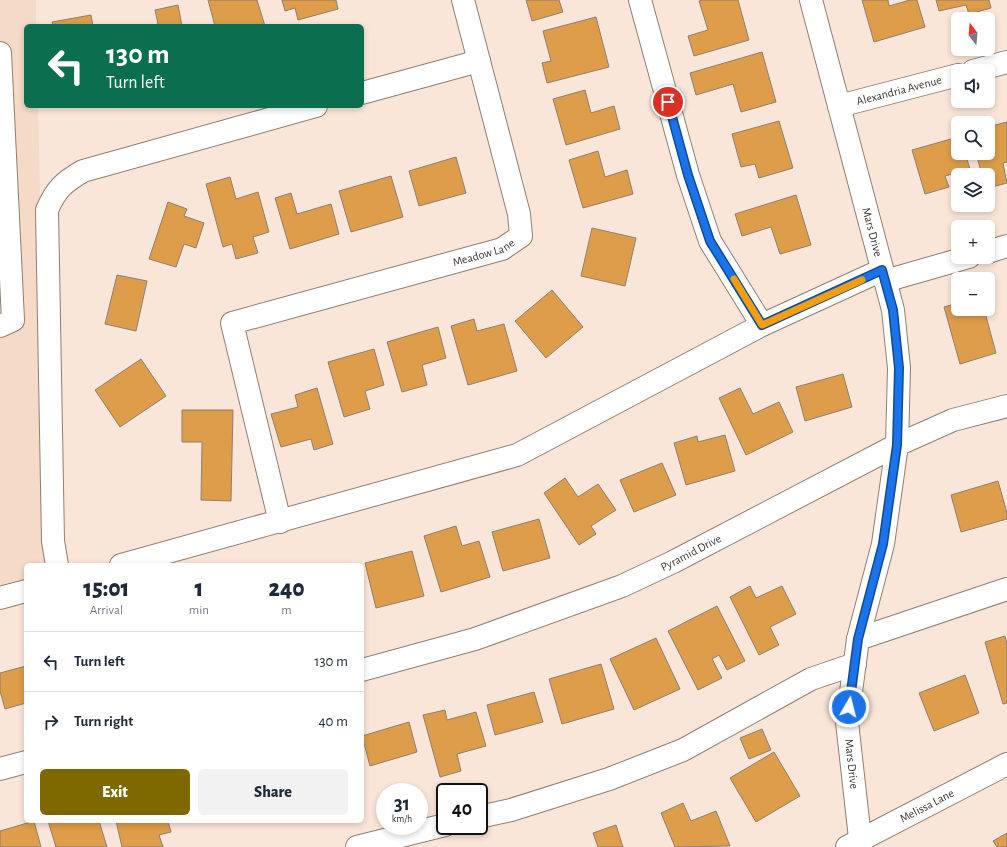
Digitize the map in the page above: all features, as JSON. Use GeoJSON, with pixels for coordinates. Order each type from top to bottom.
{"type":"FeatureCollection","features":[{"type":"Feature","properties":{"kind":"street","name":"Meadow Lane"},"geometry":{"type":"LineString","coordinates":[[280,522],[232,323],[502,249],[521,236],[519,214],[463,0]]}},
{"type":"Feature","properties":{"kind":"street"},"geometry":{"type":"LineString","coordinates":[[640,0],[688,175],[710,241],[762,325]]}},
{"type":"Feature","properties":{"kind":"street","name":"Mars Drive"},"geometry":{"type":"LineString","coordinates":[[810,0],[893,310],[899,368],[897,445],[883,544],[858,639],[847,722],[855,845]]}},
{"type":"Feature","properties":{"kind":"street"},"geometry":{"type":"LineString","coordinates":[[0,53],[13,320],[0,326]]}},
{"type":"Feature","properties":{"kind":"street"},"geometry":{"type":"LineString","coordinates":[[364,92],[479,61]]}},
{"type":"Feature","properties":{"kind":"street"},"geometry":{"type":"LineString","coordinates":[[995,65],[1007,62]]}},
{"type":"Feature","properties":{"kind":"street","name":"Alexandria Avenue"},"geometry":{"type":"LineString","coordinates":[[839,106],[951,77]]}},
{"type":"Feature","properties":{"kind":"street"},"geometry":{"type":"LineString","coordinates":[[57,563],[53,541],[47,210],[53,195],[65,182],[83,171],[309,108]]}},
{"type":"Feature","properties":{"kind":"street"},"geometry":{"type":"LineString","coordinates":[[995,250],[1007,246]]}},
{"type":"Feature","properties":{"kind":"street"},"geometry":{"type":"LineString","coordinates":[[128,563],[517,455],[762,325],[884,276],[951,261]]}},
{"type":"Feature","properties":{"kind":"street","name":"Pyramid Drive"},"geometry":{"type":"LineString","coordinates":[[364,669],[475,639],[622,586],[673,562],[897,445],[953,420],[1007,406]]}},
{"type":"Feature","properties":{"kind":"street"},"geometry":{"type":"LineString","coordinates":[[858,639],[1007,589]]}},
{"type":"Feature","properties":{"kind":"street"},"geometry":{"type":"LineString","coordinates":[[0,598],[24,592]]}},
{"type":"Feature","properties":{"kind":"street"},"geometry":{"type":"LineString","coordinates":[[488,815],[511,810],[609,779],[683,750],[812,679],[855,664]]}},
{"type":"Feature","properties":{"kind":"street"},"geometry":{"type":"LineString","coordinates":[[0,769],[24,763]]}},
{"type":"Feature","properties":{"kind":"street","name":"Melissa Lane"},"geometry":{"type":"LineString","coordinates":[[855,845],[1007,764]]}},
{"type":"Feature","properties":{"kind":"street"},"geometry":{"type":"LineString","coordinates":[[357,847],[436,827]]}},
{"type":"Feature","properties":{"kind":"shaded area"},"geometry":{"type":"Polygon","coordinates":[[[0,0],[36,0],[36,24],[24,24],[24,108],[38,108],[49,563],[24,563],[24,585],[0,591],[0,0]]]}},
{"type":"Feature","properties":{"kind":"building"},"geometry":{"type":"Polygon","coordinates":[[[208,0],[257,0],[264,24],[214,24],[208,0]]]}},
{"type":"Feature","properties":{"kind":"building"},"geometry":{"type":"Polygon","coordinates":[[[282,0],[336,0],[338,9],[298,20],[295,8],[285,11],[282,0]]]}},
{"type":"Feature","properties":{"kind":"building"},"geometry":{"type":"Polygon","coordinates":[[[526,0],[559,0],[563,12],[532,21],[526,0]]]}},
{"type":"Feature","properties":{"kind":"building"},"geometry":{"type":"Polygon","coordinates":[[[738,0],[749,40],[694,56],[688,36],[708,30],[699,1],[738,0]]]}},
{"type":"Feature","properties":{"kind":"building"},"geometry":{"type":"Polygon","coordinates":[[[862,0],[888,0],[889,6],[910,0],[917,0],[925,27],[874,42],[862,0]]]}},
{"type":"Feature","properties":{"kind":"building"},"geometry":{"type":"Polygon","coordinates":[[[936,0],[989,0],[991,8],[976,12],[968,12],[966,5],[939,11],[936,0]]]}},
{"type":"Feature","properties":{"kind":"building"},"geometry":{"type":"Polygon","coordinates":[[[178,5],[182,24],[158,24],[155,10],[178,5]]]}},
{"type":"Feature","properties":{"kind":"building"},"geometry":{"type":"Polygon","coordinates":[[[91,15],[93,24],[52,24],[52,22],[91,15]]]}},
{"type":"Feature","properties":{"kind":"building"},"geometry":{"type":"Polygon","coordinates":[[[596,17],[609,67],[547,83],[542,63],[551,61],[543,31],[596,17]]]}},
{"type":"Feature","properties":{"kind":"building"},"geometry":{"type":"Polygon","coordinates":[[[762,52],[776,102],[741,112],[733,84],[696,95],[690,73],[762,52]]]}},
{"type":"Feature","properties":{"kind":"building"},"geometry":{"type":"Polygon","coordinates":[[[585,90],[591,113],[614,106],[620,129],[566,145],[553,99],[585,90]]]}},
{"type":"Feature","properties":{"kind":"building"},"geometry":{"type":"Polygon","coordinates":[[[779,121],[793,168],[759,178],[755,164],[741,167],[732,134],[779,121]]]}},
{"type":"Feature","properties":{"kind":"building"},"geometry":{"type":"Polygon","coordinates":[[[1007,122],[1007,162],[1003,163],[1007,183],[995,186],[995,168],[980,168],[978,160],[995,160],[995,125],[1007,122]]]}},
{"type":"Feature","properties":{"kind":"building"},"geometry":{"type":"Polygon","coordinates":[[[951,139],[951,160],[967,160],[970,168],[951,168],[951,174],[945,176],[949,187],[925,194],[912,150],[951,139]]]}},
{"type":"Feature","properties":{"kind":"building"},"geometry":{"type":"Polygon","coordinates":[[[598,151],[605,177],[627,170],[633,194],[583,208],[569,160],[598,151]]]}},
{"type":"Feature","properties":{"kind":"building"},"geometry":{"type":"Polygon","coordinates":[[[456,157],[466,193],[419,206],[409,171],[456,157]]]}},
{"type":"Feature","properties":{"kind":"building"},"geometry":{"type":"Polygon","coordinates":[[[391,176],[403,217],[351,232],[339,191],[391,176]]]}},
{"type":"Feature","properties":{"kind":"building"},"geometry":{"type":"Polygon","coordinates":[[[230,177],[236,199],[258,192],[269,232],[253,237],[258,253],[236,259],[232,244],[223,247],[206,184],[230,177]]]}},
{"type":"Feature","properties":{"kind":"building"},"geometry":{"type":"Polygon","coordinates":[[[291,193],[297,214],[331,204],[339,234],[290,249],[275,198],[291,193]]]}},
{"type":"Feature","properties":{"kind":"building"},"geometry":{"type":"Polygon","coordinates":[[[796,195],[811,245],[780,254],[771,227],[742,236],[735,214],[796,195]]]}},
{"type":"Feature","properties":{"kind":"building"},"geometry":{"type":"Polygon","coordinates":[[[168,202],[187,209],[184,216],[204,223],[196,248],[184,244],[176,267],[149,259],[168,202]]]}},
{"type":"Feature","properties":{"kind":"building"},"geometry":{"type":"Polygon","coordinates":[[[592,228],[636,238],[625,286],[581,276],[592,228]]]}},
{"type":"Feature","properties":{"kind":"building"},"geometry":{"type":"Polygon","coordinates":[[[117,275],[147,281],[136,331],[105,324],[117,275]]]}},
{"type":"Feature","properties":{"kind":"building"},"geometry":{"type":"Polygon","coordinates":[[[552,290],[583,327],[546,358],[515,321],[552,290]]]}},
{"type":"Feature","properties":{"kind":"building"},"geometry":{"type":"Polygon","coordinates":[[[951,305],[951,316],[986,316],[996,353],[960,364],[944,307],[951,305]]]}},
{"type":"Feature","properties":{"kind":"building"},"geometry":{"type":"Polygon","coordinates":[[[474,319],[477,331],[504,324],[517,371],[468,385],[451,326],[474,319]]]}},
{"type":"Feature","properties":{"kind":"building"},"geometry":{"type":"Polygon","coordinates":[[[438,327],[446,358],[422,365],[427,385],[402,392],[387,342],[438,327]]]}},
{"type":"Feature","properties":{"kind":"building"},"geometry":{"type":"Polygon","coordinates":[[[374,349],[384,385],[365,391],[370,409],[344,417],[328,362],[374,349]]]}},
{"type":"Feature","properties":{"kind":"building"},"geometry":{"type":"Polygon","coordinates":[[[141,359],[166,396],[120,427],[95,390],[141,359]]]}},
{"type":"Feature","properties":{"kind":"building"},"geometry":{"type":"Polygon","coordinates":[[[843,374],[852,407],[805,421],[796,387],[843,374]]]}},
{"type":"Feature","properties":{"kind":"building"},"geometry":{"type":"Polygon","coordinates":[[[317,388],[333,444],[314,450],[311,439],[281,447],[271,414],[298,407],[295,395],[317,388]]]}},
{"type":"Feature","properties":{"kind":"building"},"geometry":{"type":"Polygon","coordinates":[[[740,388],[753,414],[779,402],[793,432],[746,455],[719,398],[740,388]]]}},
{"type":"Feature","properties":{"kind":"building"},"geometry":{"type":"Polygon","coordinates":[[[182,410],[233,410],[231,501],[201,500],[202,442],[182,442],[182,410]]]}},
{"type":"Feature","properties":{"kind":"building"},"geometry":{"type":"Polygon","coordinates":[[[725,435],[735,471],[686,485],[674,443],[697,436],[698,442],[725,435]]]}},
{"type":"Feature","properties":{"kind":"building"},"geometry":{"type":"Polygon","coordinates":[[[662,463],[676,495],[634,512],[620,480],[662,463]]]}},
{"type":"Feature","properties":{"kind":"building"},"geometry":{"type":"Polygon","coordinates":[[[565,478],[578,497],[598,484],[616,510],[591,526],[596,534],[579,545],[544,493],[565,478]]]}},
{"type":"Feature","properties":{"kind":"building"},"geometry":{"type":"Polygon","coordinates":[[[998,481],[1007,513],[1007,519],[961,532],[951,495],[998,481]]]}},
{"type":"Feature","properties":{"kind":"building"},"geometry":{"type":"Polygon","coordinates":[[[539,519],[550,558],[503,571],[492,532],[539,519]]]}},
{"type":"Feature","properties":{"kind":"building"},"geometry":{"type":"Polygon","coordinates":[[[456,526],[462,546],[479,541],[490,577],[441,592],[424,536],[456,526]]]}},
{"type":"Feature","properties":{"kind":"building"},"geometry":{"type":"Polygon","coordinates":[[[412,551],[424,596],[376,608],[365,563],[412,551]]]}},
{"type":"Feature","properties":{"kind":"building"},"geometry":{"type":"Polygon","coordinates":[[[750,586],[756,598],[782,586],[796,614],[770,627],[779,645],[759,655],[730,597],[750,586]]]}},
{"type":"Feature","properties":{"kind":"building"},"geometry":{"type":"Polygon","coordinates":[[[717,606],[745,661],[727,670],[719,655],[712,659],[722,678],[698,690],[668,631],[717,606]]]}},
{"type":"Feature","properties":{"kind":"building"},"geometry":{"type":"Polygon","coordinates":[[[1005,636],[1007,644],[1007,703],[1003,704],[985,642],[1005,636]]]}},
{"type":"Feature","properties":{"kind":"building"},"geometry":{"type":"Polygon","coordinates":[[[656,638],[680,689],[634,710],[610,659],[656,638]]]}},
{"type":"Feature","properties":{"kind":"building"},"geometry":{"type":"Polygon","coordinates":[[[601,664],[614,709],[562,724],[549,679],[601,664]]]}},
{"type":"Feature","properties":{"kind":"building"},"geometry":{"type":"Polygon","coordinates":[[[24,667],[24,704],[5,709],[0,691],[0,673],[24,667]]]}},
{"type":"Feature","properties":{"kind":"building"},"geometry":{"type":"Polygon","coordinates":[[[965,675],[979,713],[934,731],[919,693],[965,675]]]}},
{"type":"Feature","properties":{"kind":"building"},"geometry":{"type":"Polygon","coordinates":[[[534,692],[543,722],[495,735],[487,705],[534,692]]]}},
{"type":"Feature","properties":{"kind":"building"},"geometry":{"type":"Polygon","coordinates":[[[445,710],[447,720],[476,712],[486,746],[457,754],[461,771],[440,777],[423,715],[445,710]]]}},
{"type":"Feature","properties":{"kind":"building"},"geometry":{"type":"Polygon","coordinates":[[[409,722],[417,752],[370,766],[364,744],[364,735],[409,722]]]}},
{"type":"Feature","properties":{"kind":"building"},"geometry":{"type":"Polygon","coordinates":[[[762,729],[771,750],[749,759],[740,738],[762,729]]]}},
{"type":"Feature","properties":{"kind":"building"},"geometry":{"type":"Polygon","coordinates":[[[774,752],[800,796],[756,822],[730,778],[774,752]]]}},
{"type":"Feature","properties":{"kind":"building"},"geometry":{"type":"Polygon","coordinates":[[[683,803],[691,821],[716,811],[730,846],[675,847],[661,813],[683,803]]]}},
{"type":"Feature","properties":{"kind":"building"},"geometry":{"type":"Polygon","coordinates":[[[27,823],[35,823],[41,847],[0,847],[0,831],[27,823]]]}},
{"type":"Feature","properties":{"kind":"building"},"geometry":{"type":"Polygon","coordinates":[[[49,823],[100,823],[107,847],[56,847],[49,823]]]}},
{"type":"Feature","properties":{"kind":"building"},"geometry":{"type":"Polygon","coordinates":[[[116,823],[169,823],[171,832],[159,835],[163,847],[122,847],[116,823]]]}},
{"type":"Feature","properties":{"kind":"building"},"geometry":{"type":"Polygon","coordinates":[[[616,825],[623,847],[598,847],[593,833],[616,825]]]}},
{"type":"Feature","properties":{"kind":"building"},"geometry":{"type":"Polygon","coordinates":[[[1007,833],[1007,847],[997,847],[993,841],[1007,833]]]}},
{"type":"Feature","properties":{"kind":"slow traffic"},"geometry":{"type":"LineString","coordinates":[[734,279],[762,325],[862,280]]}},
{"type":"Feature","properties":{"kind":"route"},"geometry":{"type":"LineString","coordinates":[[668,102],[688,175],[710,241],[762,325],[882,270],[893,310],[899,368],[897,445],[883,544],[858,639],[849,707]]}}]}
